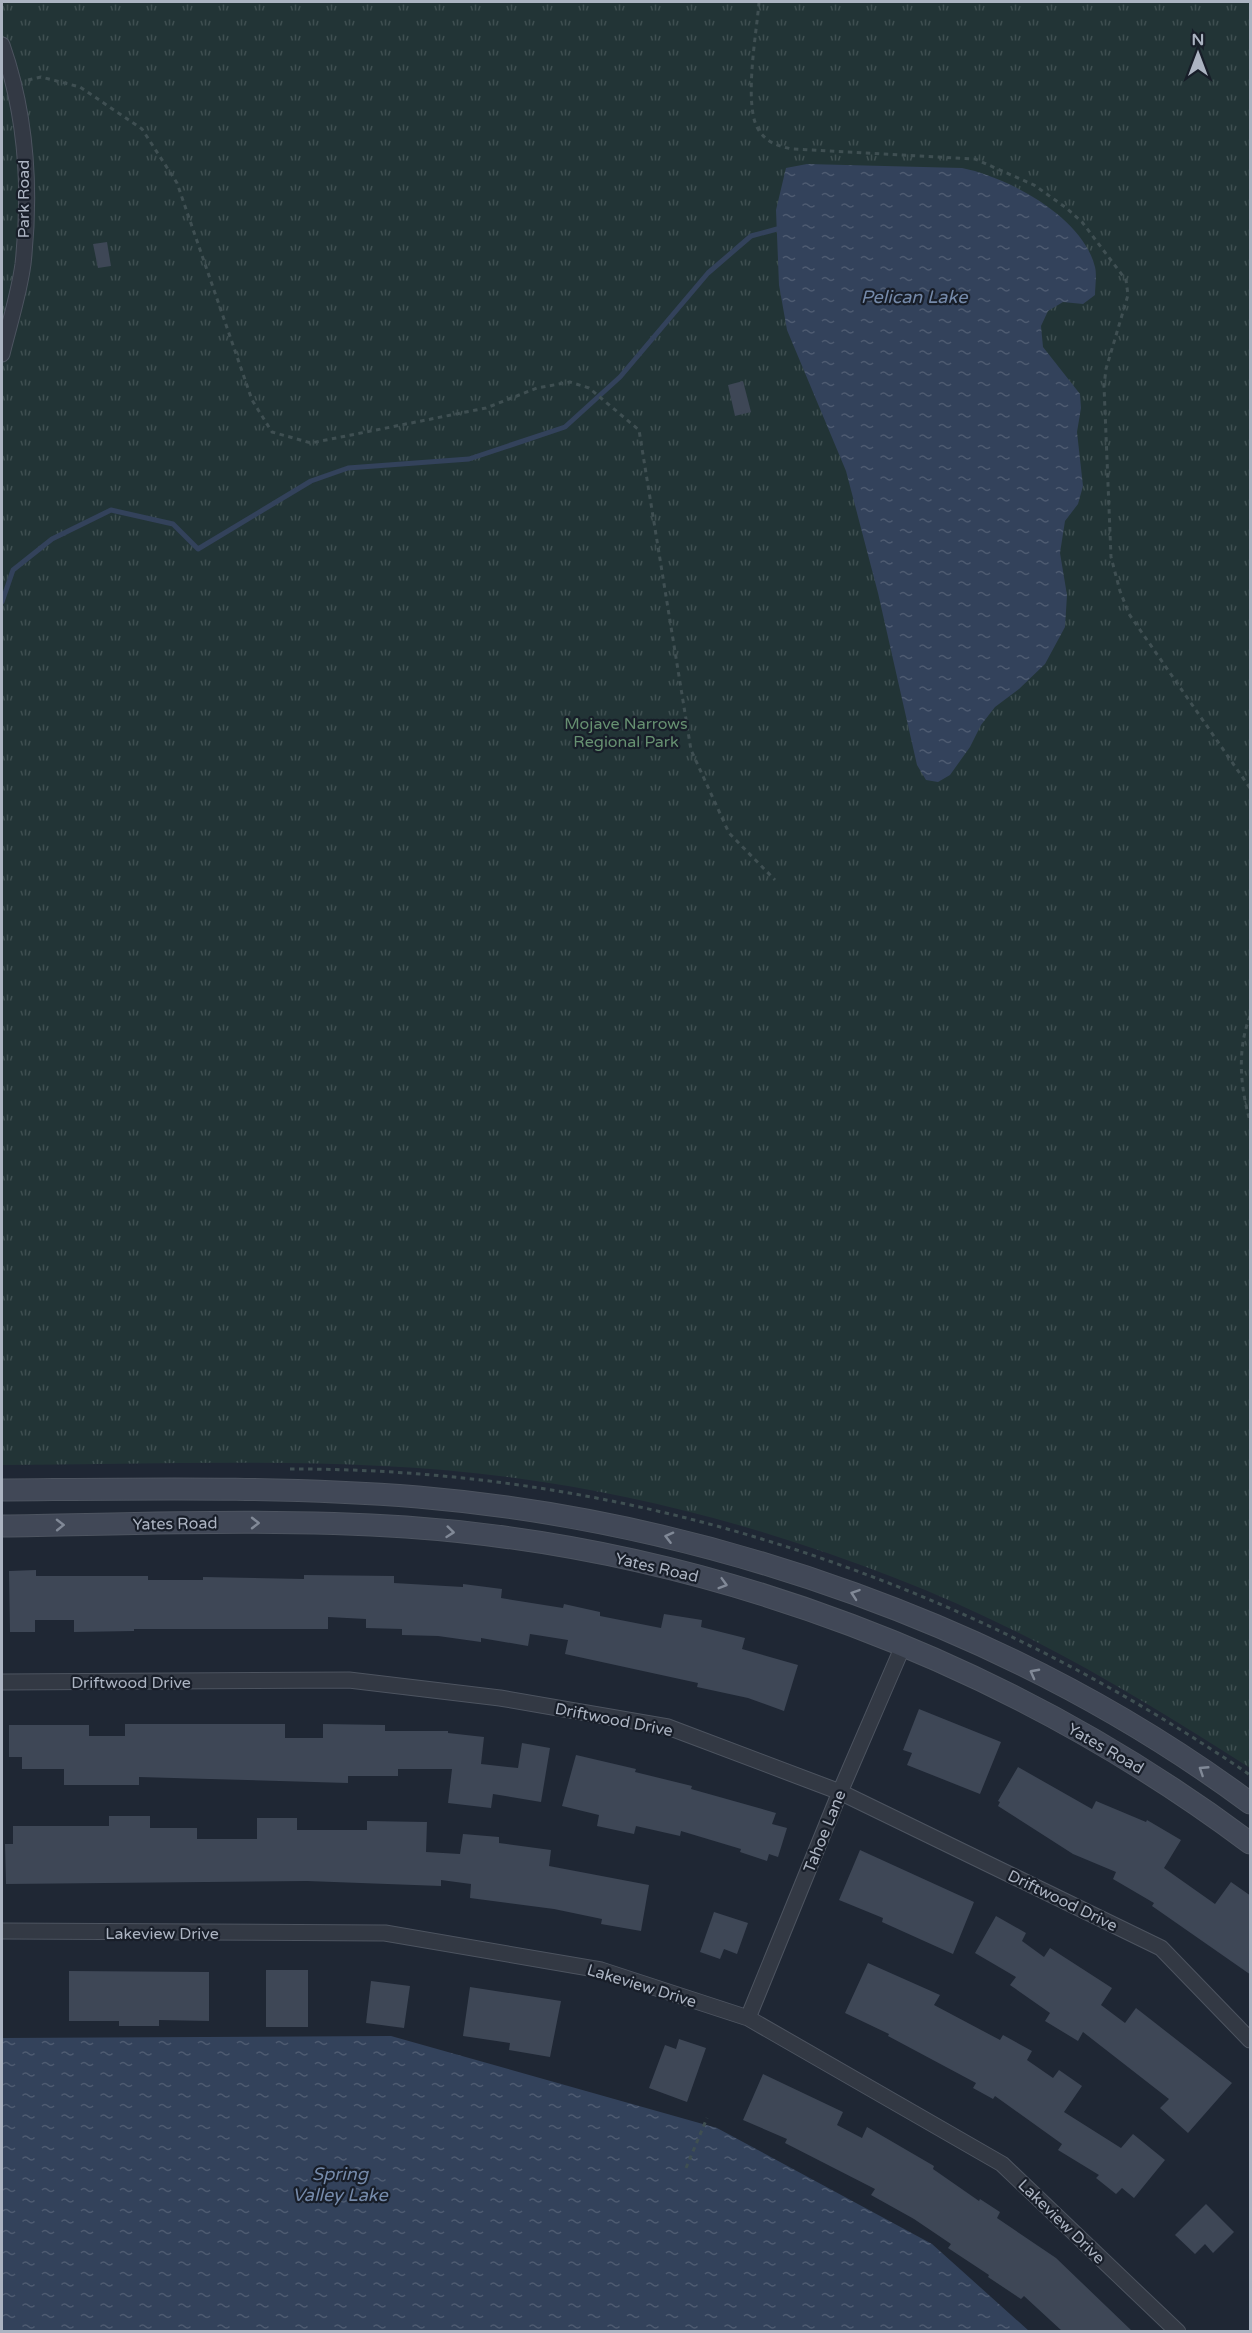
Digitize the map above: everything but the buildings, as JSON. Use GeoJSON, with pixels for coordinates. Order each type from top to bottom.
{"type":"FeatureCollection","features":[{"type":"Feature","properties":{"kind":"main road","name":"Yates Road"},"geometry":{"type":"LineString","coordinates":[[2,1490],[321,1492],[419,1497],[574,1517],[699,1545],[797,1574],[888,1606],[1009,1659],[1140,1729],[1251,1803]]}},
{"type":"Feature","properties":{"kind":"main road","name":"Yates Road"},"geometry":{"type":"LineString","coordinates":[[2,1526],[288,1523],[409,1528],[513,1539],[632,1561],[701,1577],[790,1604],[903,1646],[1022,1699],[1130,1760],[1251,1844]]}},
{"type":"Feature","properties":{"kind":"street","name":"Park Road"},"geometry":{"type":"LineString","coordinates":[[2,45],[15,83],[26,173],[23,254],[2,354]]}},
{"type":"Feature","properties":{"kind":"street","name":"Tahoe Lane"},"geometry":{"type":"LineString","coordinates":[[748,2018],[840,1792],[903,1646]]}},
{"type":"Feature","properties":{"kind":"street","name":"Driftwood Drive"},"geometry":{"type":"LineString","coordinates":[[2,1682],[349,1680],[500,1698],[668,1727],[840,1792],[1161,1948],[1251,2040]]}},
{"type":"Feature","properties":{"kind":"street","name":"Lakeview Drive"},"geometry":{"type":"LineString","coordinates":[[2,1931],[385,1933],[601,1970],[748,2018],[1002,2164],[1178,2331]]}},
{"type":"Feature","properties":{"kind":"path"},"geometry":{"type":"LineString","coordinates":[[759,2],[752,107],[755,125],[772,144],[792,149],[975,159],[1034,186],[1065,207],[1082,222],[1119,268],[1126,280],[1128,295],[1106,369],[1104,386],[1111,556],[1129,614],[1251,788]]}},
{"type":"Feature","properties":{"kind":"path"},"geometry":{"type":"LineString","coordinates":[[15,83],[41,77],[80,87],[142,129],[177,183],[252,400],[272,432],[311,443],[486,408],[537,388],[570,382],[589,388],[639,430],[692,750],[729,833],[775,880]]}},
{"type":"Feature","properties":{"kind":"path"},"geometry":{"type":"LineString","coordinates":[[1251,1016],[1242,1057],[1242,1091],[1251,1121]]}},
{"type":"Feature","properties":{"kind":"path"},"geometry":{"type":"LineString","coordinates":[[686,2168],[707,2118]]}},
{"type":"Feature","properties":{"kind":"green space","name":"Mojave Narrows Regional Park"},"geometry":{"type":"Polygon","coordinates":[[[2,2],[1250,2],[1250,1768],[1086,1668],[970,1609],[844,1559],[713,1518],[580,1488],[515,1478],[387,1466],[258,1463],[2,1465],[2,2]]]}},
{"type":"Feature","properties":{"kind":"water","name":"Pelican Lake"},"geometry":{"type":"Polygon","coordinates":[[[807,164],[962,168],[1000,180],[1041,202],[1060,216],[1076,232],[1088,249],[1095,267],[1095,295],[1083,304],[1063,302],[1048,311],[1041,326],[1043,347],[1080,394],[1081,408],[1077,432],[1083,486],[1078,504],[1065,521],[1060,553],[1067,595],[1065,627],[1045,664],[1019,689],[995,707],[950,775],[938,782],[926,780],[917,765],[878,593],[846,471],[787,330],[779,285],[776,210],[786,168],[807,164]]]}},
{"type":"Feature","properties":{"kind":"water","name":"Spring Valley Lake"},"geometry":{"type":"Polygon","coordinates":[[[391,2036],[717,2128],[932,2244],[1029,2331],[2,2331],[2,2038],[391,2036]]]}},
{"type":"Feature","properties":{"kind":"waterway"},"geometry":{"type":"LineString","coordinates":[[2,602],[13,570],[52,539],[111,510],[173,524],[198,549],[311,481],[348,468],[469,459],[565,427],[620,377],[708,273],[751,236],[777,229]]}}]}
